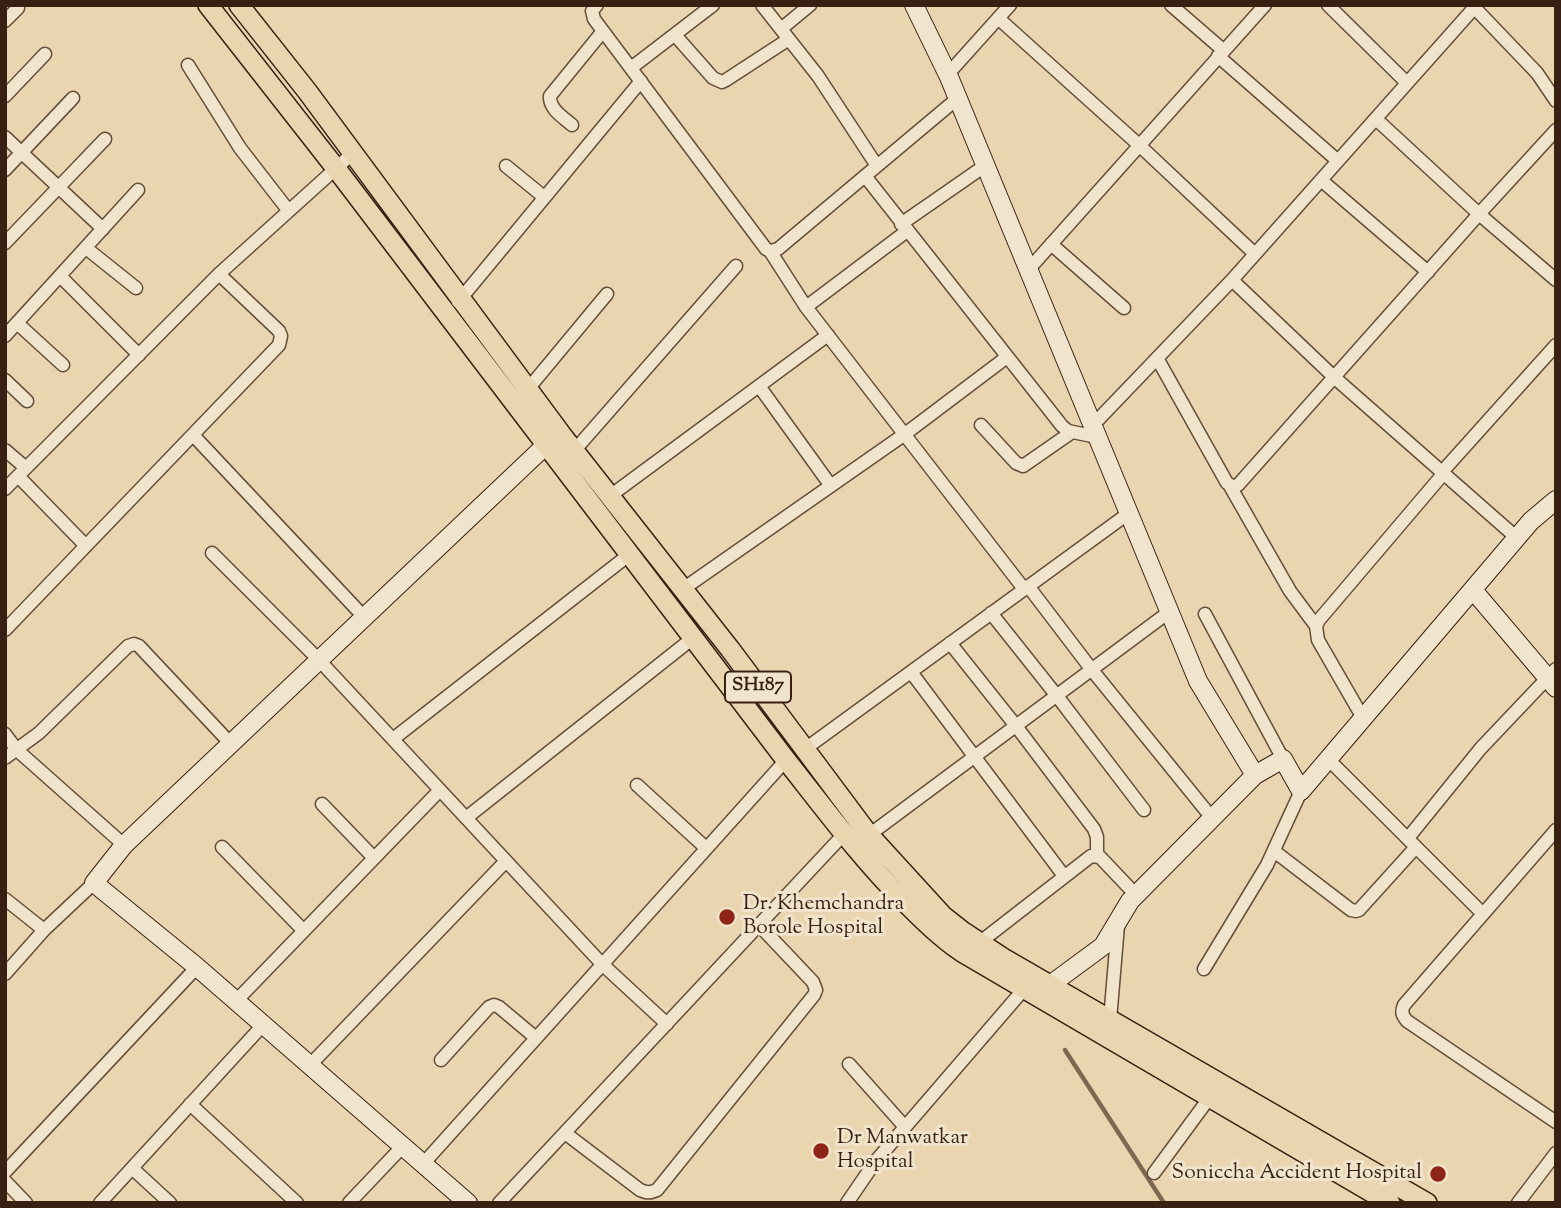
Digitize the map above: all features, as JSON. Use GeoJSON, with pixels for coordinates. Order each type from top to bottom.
{"type":"FeatureCollection","features":[{"type":"Feature","properties":{"kind":"main road","name":"SH187"},"geometry":{"type":"LineString","coordinates":[[208,5],[335,167],[786,760],[884,881],[935,932],[962,952],[1210,1097],[1364,1197],[1390,1203]]}},
{"type":"Feature","properties":{"kind":"main road","name":"SH187"},"geometry":{"type":"LineString","coordinates":[[239,5],[307,91],[574,451],[683,589],[869,835],[943,916],[979,943],[1427,1203]]}},
{"type":"Feature","properties":{"kind":"street"},"geometry":{"type":"LineString","coordinates":[[631,68],[713,5]]}},
{"type":"Feature","properties":{"kind":"street"},"geometry":{"type":"LineString","coordinates":[[762,5],[818,76],[877,166]]}},
{"type":"Feature","properties":{"kind":"street"},"geometry":{"type":"LineString","coordinates":[[675,35],[713,78],[722,82],[785,34],[810,5]]}},
{"type":"Feature","properties":{"kind":"street"},"geometry":{"type":"LineString","coordinates":[[914,5],[948,74],[1198,681],[1255,775]]}},
{"type":"Feature","properties":{"kind":"street"},"geometry":{"type":"LineString","coordinates":[[948,74],[1010,5]]}},
{"type":"Feature","properties":{"kind":"street"},"geometry":{"type":"LineString","coordinates":[[1171,5],[1338,161]]}},
{"type":"Feature","properties":{"kind":"street"},"geometry":{"type":"LineString","coordinates":[[1029,269],[1265,5]]}},
{"type":"Feature","properties":{"kind":"street"},"geometry":{"type":"LineString","coordinates":[[1328,5],[1407,83]]}},
{"type":"Feature","properties":{"kind":"street"},"geometry":{"type":"LineString","coordinates":[[981,425],[1016,463],[1023,466],[1072,432],[1095,431],[1157,358],[1232,280],[1473,7],[1537,73],[1556,101]]}},
{"type":"Feature","properties":{"kind":"street"},"geometry":{"type":"LineString","coordinates":[[5,21],[18,8]]}},
{"type":"Feature","properties":{"kind":"street"},"geometry":{"type":"LineString","coordinates":[[592,9],[603,31],[770,251],[806,307],[1026,588],[1212,818]]}},
{"type":"Feature","properties":{"kind":"street"},"geometry":{"type":"LineString","coordinates":[[998,18],[1255,254]]}},
{"type":"Feature","properties":{"kind":"street"},"geometry":{"type":"LineString","coordinates":[[572,125],[551,106],[550,96],[603,31]]}},
{"type":"Feature","properties":{"kind":"street"},"geometry":{"type":"LineString","coordinates":[[5,96],[45,54]]}},
{"type":"Feature","properties":{"kind":"street"},"geometry":{"type":"LineString","coordinates":[[188,65],[240,148],[288,210]]}},
{"type":"Feature","properties":{"kind":"street"},"geometry":{"type":"LineString","coordinates":[[447,314],[640,81]]}},
{"type":"Feature","properties":{"kind":"street"},"geometry":{"type":"LineString","coordinates":[[5,170],[73,98]]}},
{"type":"Feature","properties":{"kind":"street"},"geometry":{"type":"LineString","coordinates":[[770,251],[778,249],[958,98]]}},
{"type":"Feature","properties":{"kind":"street"},"geometry":{"type":"LineString","coordinates":[[1376,119],[1479,214],[1556,280]]}},
{"type":"Feature","properties":{"kind":"street"},"geometry":{"type":"LineString","coordinates":[[1230,486],[1238,485],[1556,130]]}},
{"type":"Feature","properties":{"kind":"street"},"geometry":{"type":"LineString","coordinates":[[5,137],[103,229]]}},
{"type":"Feature","properties":{"kind":"street"},"geometry":{"type":"LineString","coordinates":[[5,243],[105,139]]}},
{"type":"Feature","properties":{"kind":"street"},"geometry":{"type":"LineString","coordinates":[[5,489],[219,274],[352,153]]}},
{"type":"Feature","properties":{"kind":"street"},"geometry":{"type":"LineString","coordinates":[[806,307],[904,227],[986,165]]}},
{"type":"Feature","properties":{"kind":"street"},"geometry":{"type":"LineString","coordinates":[[506,166],[544,197]]}},
{"type":"Feature","properties":{"kind":"street"},"geometry":{"type":"LineString","coordinates":[[865,176],[1007,358],[1062,426],[1072,432]]}},
{"type":"Feature","properties":{"kind":"street"},"geometry":{"type":"LineString","coordinates":[[1321,180],[1427,272]]}},
{"type":"Feature","properties":{"kind":"street"},"geometry":{"type":"LineString","coordinates":[[5,336],[138,190]]}},
{"type":"Feature","properties":{"kind":"street"},"geometry":{"type":"LineString","coordinates":[[1051,244],[1124,308]]}},
{"type":"Feature","properties":{"kind":"street"},"geometry":{"type":"LineString","coordinates":[[86,248],[136,288]]}},
{"type":"Feature","properties":{"kind":"street"},"geometry":{"type":"LineString","coordinates":[[574,451],[736,267]]}},
{"type":"Feature","properties":{"kind":"street"},"geometry":{"type":"LineString","coordinates":[[5,629],[279,345],[279,331],[219,274]]}},
{"type":"Feature","properties":{"kind":"street"},"geometry":{"type":"LineString","coordinates":[[60,276],[139,355]]}},
{"type":"Feature","properties":{"kind":"street"},"geometry":{"type":"LineString","coordinates":[[1232,280],[1335,377],[1517,538]]}},
{"type":"Feature","properties":{"kind":"street"},"geometry":{"type":"LineString","coordinates":[[528,389],[607,294]]}},
{"type":"Feature","properties":{"kind":"street"},"geometry":{"type":"LineString","coordinates":[[17,323],[63,365]]}},
{"type":"Feature","properties":{"kind":"street"},"geometry":{"type":"LineString","coordinates":[[610,496],[828,335]]}},
{"type":"Feature","properties":{"kind":"street"},"geometry":{"type":"LineString","coordinates":[[1316,626],[1443,473],[1556,345]]}},
{"type":"Feature","properties":{"kind":"street"},"geometry":{"type":"LineString","coordinates":[[683,589],[905,434],[1007,358]]}},
{"type":"Feature","properties":{"kind":"street"},"geometry":{"type":"LineString","coordinates":[[1157,358],[1290,591],[1316,626],[1318,640],[1363,718]]}},
{"type":"Feature","properties":{"kind":"street"},"geometry":{"type":"LineString","coordinates":[[5,380],[27,401]]}},
{"type":"Feature","properties":{"kind":"street"},"geometry":{"type":"LineString","coordinates":[[759,386],[831,486]]}},
{"type":"Feature","properties":{"kind":"street"},"geometry":{"type":"LineString","coordinates":[[193,435],[365,617]]}},
{"type":"Feature","properties":{"kind":"street"},"geometry":{"type":"LineString","coordinates":[[5,974],[44,930],[97,879],[119,851],[546,444]]}},
{"type":"Feature","properties":{"kind":"street"},"geometry":{"type":"LineString","coordinates":[[5,450],[86,546]]}},
{"type":"Feature","properties":{"kind":"street"},"geometry":{"type":"LineString","coordinates":[[1204,969],[1264,871],[1301,791],[1531,521],[1556,500]]}},
{"type":"Feature","properties":{"kind":"street"},"geometry":{"type":"LineString","coordinates":[[805,749],[1129,513]]}},
{"type":"Feature","properties":{"kind":"street"},"geometry":{"type":"LineString","coordinates":[[212,553],[319,660],[602,964],[667,1024]]}},
{"type":"Feature","properties":{"kind":"street"},"geometry":{"type":"LineString","coordinates":[[393,740],[630,554]]}},
{"type":"Feature","properties":{"kind":"street"},"geometry":{"type":"LineString","coordinates":[[1274,851],[1350,910],[1356,911],[1412,842],[1481,748],[1553,678],[1473,590]]}},
{"type":"Feature","properties":{"kind":"street"},"geometry":{"type":"LineString","coordinates":[[869,835],[1169,612]]}},
{"type":"Feature","properties":{"kind":"street"},"geometry":{"type":"LineString","coordinates":[[991,613],[1144,810]]}},
{"type":"Feature","properties":{"kind":"street"},"geometry":{"type":"LineString","coordinates":[[1205,614],[1301,791]]}},
{"type":"Feature","properties":{"kind":"street"},"geometry":{"type":"LineString","coordinates":[[466,818],[693,638]]}},
{"type":"Feature","properties":{"kind":"street"},"geometry":{"type":"LineString","coordinates":[[950,643],[1094,829],[1097,855],[1136,895]]}},
{"type":"Feature","properties":{"kind":"street"},"geometry":{"type":"LineString","coordinates":[[5,758],[39,733],[128,646],[134,644],[139,646],[231,744]]}},
{"type":"Feature","properties":{"kind":"street"},"geometry":{"type":"LineString","coordinates":[[911,672],[1064,876]]}},
{"type":"Feature","properties":{"kind":"street"},"geometry":{"type":"LineString","coordinates":[[5,734],[119,851]]}},
{"type":"Feature","properties":{"kind":"street"},"geometry":{"type":"LineString","coordinates":[[1050,985],[1103,946],[1130,901],[1255,775],[1283,759]]}},
{"type":"Feature","properties":{"kind":"street"},"geometry":{"type":"LineString","coordinates":[[1328,759],[1483,914]]}},
{"type":"Feature","properties":{"kind":"street"},"geometry":{"type":"LineString","coordinates":[[423,1164],[786,760]]}},
{"type":"Feature","properties":{"kind":"street"},"geometry":{"type":"LineString","coordinates":[[637,785],[706,848]]}},
{"type":"Feature","properties":{"kind":"street"},"geometry":{"type":"LineString","coordinates":[[242,995],[440,790]]}},
{"type":"Feature","properties":{"kind":"street"},"geometry":{"type":"LineString","coordinates":[[322,804],[374,858]]}},
{"type":"Feature","properties":{"kind":"street"},"geometry":{"type":"LineString","coordinates":[[1556,830],[1402,1010],[1407,1021],[1556,1122]]}},
{"type":"Feature","properties":{"kind":"street"},"geometry":{"type":"LineString","coordinates":[[499,1203],[844,834]]}},
{"type":"Feature","properties":{"kind":"street"},"geometry":{"type":"LineString","coordinates":[[222,847],[304,931]]}},
{"type":"Feature","properties":{"kind":"street"},"geometry":{"type":"LineString","coordinates":[[979,943],[1064,876],[1091,856],[1097,855]]}},
{"type":"Feature","properties":{"kind":"street"},"geometry":{"type":"LineString","coordinates":[[310,1065],[506,861]]}},
{"type":"Feature","properties":{"kind":"street"},"geometry":{"type":"LineString","coordinates":[[97,879],[197,967],[242,995],[263,1024],[468,1203]]}},
{"type":"Feature","properties":{"kind":"street"},"geometry":{"type":"LineString","coordinates":[[5,899],[44,930]]}},
{"type":"Feature","properties":{"kind":"street"},"geometry":{"type":"LineString","coordinates":[[1110,1020],[1118,921]]}},
{"type":"Feature","properties":{"kind":"street"},"geometry":{"type":"LineString","coordinates":[[645,1193],[657,1190],[816,990],[813,982],[760,925]]}},
{"type":"Feature","properties":{"kind":"street"},"geometry":{"type":"LineString","coordinates":[[5,1172],[197,967]]}},
{"type":"Feature","properties":{"kind":"street"},"geometry":{"type":"LineString","coordinates":[[848,1203],[869,1170],[1024,989]]}},
{"type":"Feature","properties":{"kind":"street"},"geometry":{"type":"LineString","coordinates":[[441,1060],[489,1007],[494,1005],[536,1038]]}},
{"type":"Feature","properties":{"kind":"street"},"geometry":{"type":"LineString","coordinates":[[100,1203],[263,1024]]}},
{"type":"Feature","properties":{"kind":"street"},"geometry":{"type":"LineString","coordinates":[[849,1064],[905,1127]]}},
{"type":"Feature","properties":{"kind":"street"},"geometry":{"type":"LineString","coordinates":[[1154,1173],[1210,1097]]}},
{"type":"Feature","properties":{"kind":"street"},"geometry":{"type":"LineString","coordinates":[[190,1104],[297,1203]]}},
{"type":"Feature","properties":{"kind":"street"},"geometry":{"type":"LineString","coordinates":[[565,1133],[659,1203]]}},
{"type":"Feature","properties":{"kind":"street"},"geometry":{"type":"LineString","coordinates":[[349,1203],[403,1146]]}},
{"type":"Feature","properties":{"kind":"street"},"geometry":{"type":"LineString","coordinates":[[1518,1203],[1556,1153]]}},
{"type":"Feature","properties":{"kind":"street"},"geometry":{"type":"LineString","coordinates":[[132,1168],[170,1203]]}},
{"type":"Feature","properties":{"kind":"street"},"geometry":{"type":"LineString","coordinates":[[5,1181],[26,1203]]}},
{"type":"Feature","properties":{"kind":"waterway"},"geometry":{"type":"LineString","coordinates":[[1065,1050],[1164,1203]]}},
{"type":"Feature","properties":{"kind":"place","name":"Dr. Khemchandra Borole Hospital"},"geometry":{"type":"Point","coordinates":[727,917]}},
{"type":"Feature","properties":{"kind":"place","name":"Dr Manwatkar Hospital"},"geometry":{"type":"Point","coordinates":[821,1151]}},
{"type":"Feature","properties":{"kind":"place","name":"Soniccha Accident Hospital"},"geometry":{"type":"Point","coordinates":[1438,1174]}}]}
